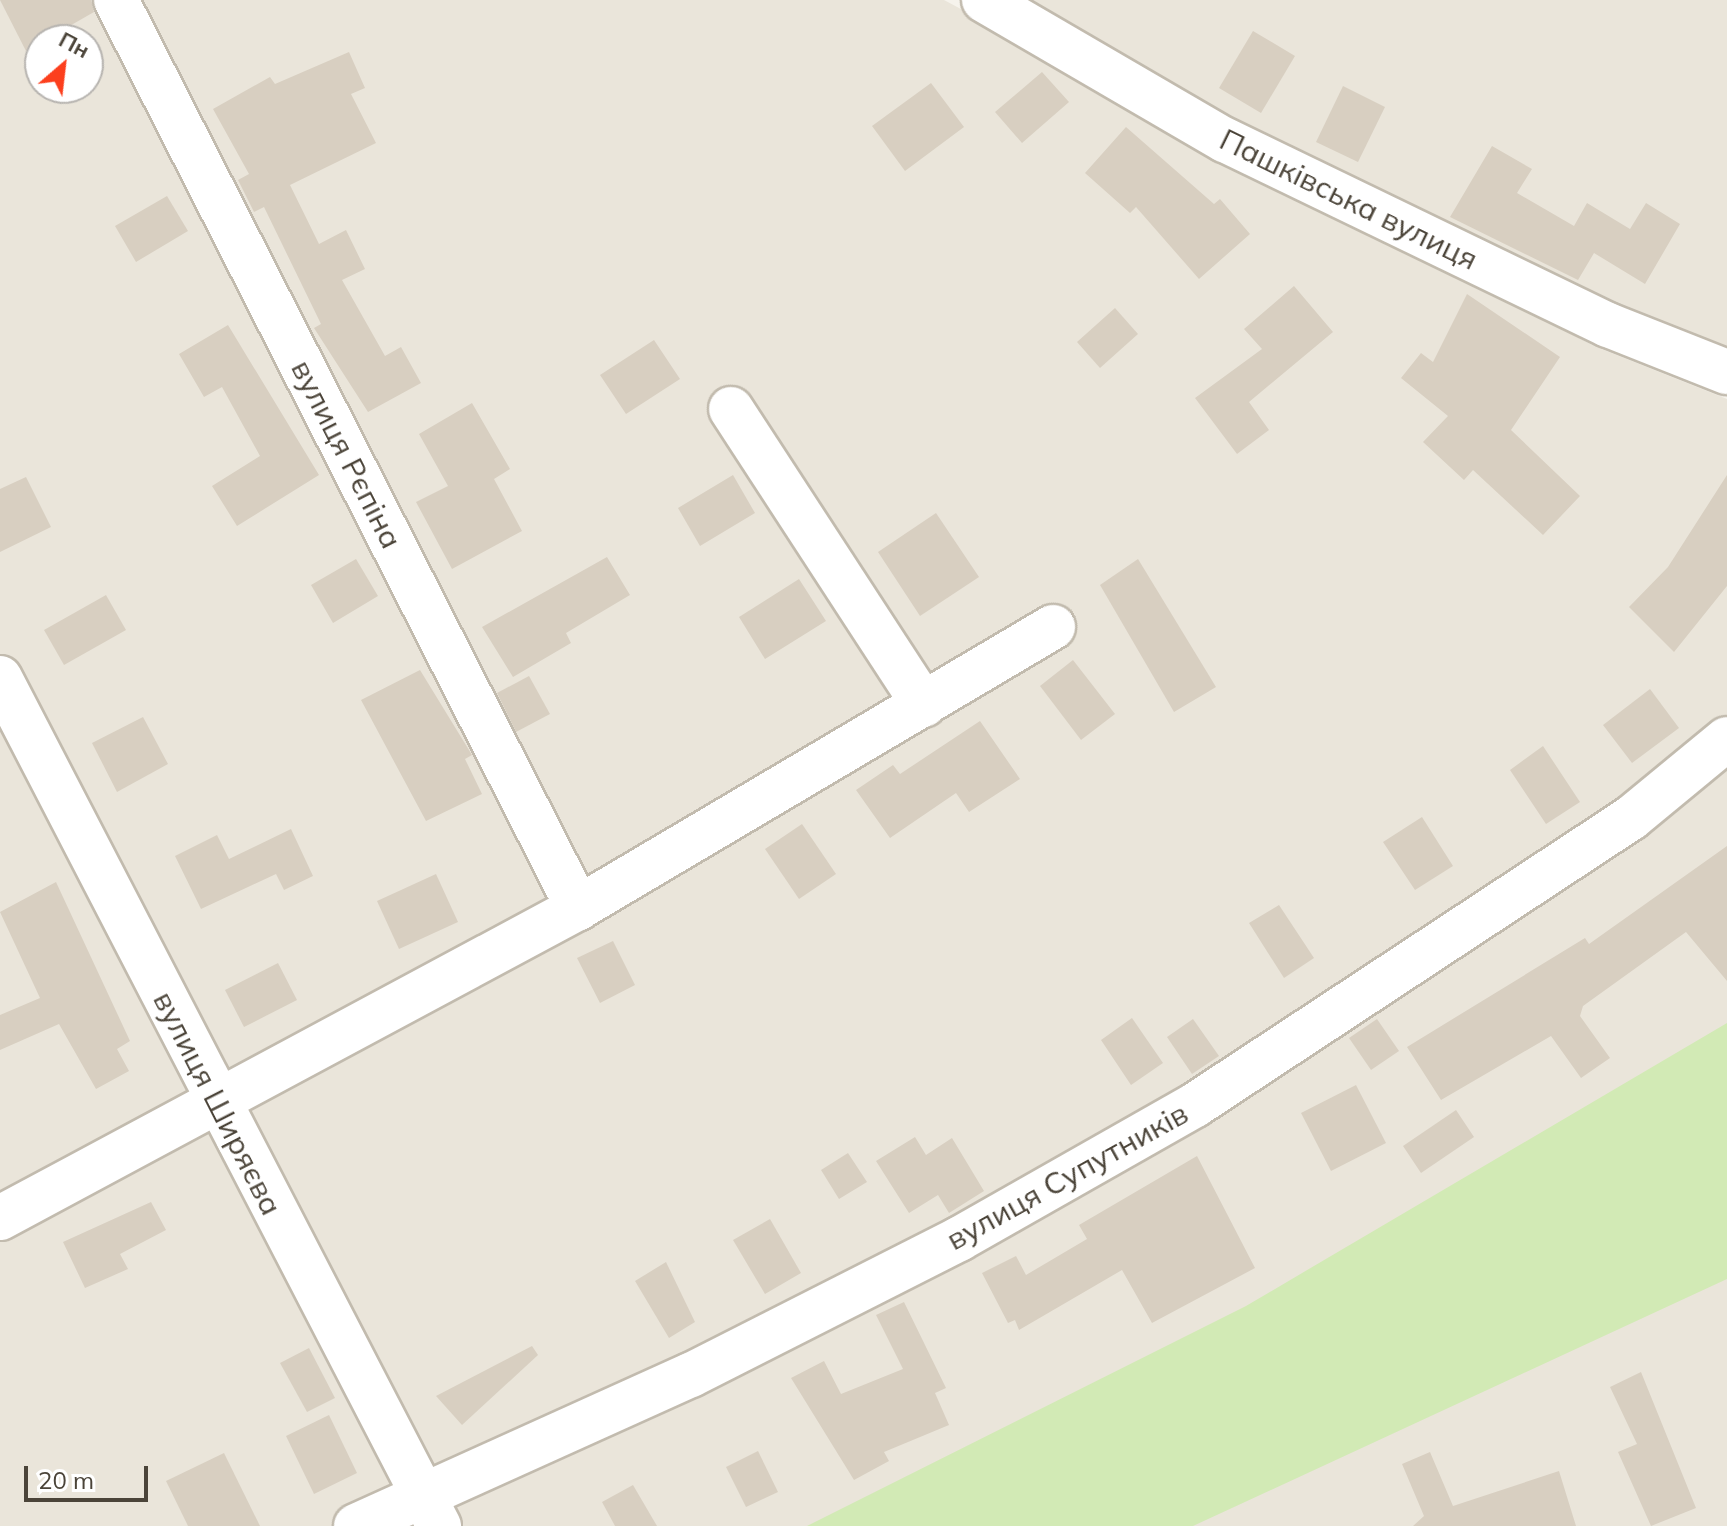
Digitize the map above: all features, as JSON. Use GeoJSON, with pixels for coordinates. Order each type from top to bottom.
{"type":"FeatureCollection","features":[{"type":"Feature","properties":{"kind":"street","name":"вулиця Рєпіна"},"geometry":{"type":"LineString","coordinates":[[116,0],[578,908]]}},
{"type":"Feature","properties":{"kind":"street","name":"Пашківська вулиця"},"geometry":{"type":"LineString","coordinates":[[984,0],[1225,140],[1608,325],[1727,372]]}},
{"type":"Feature","properties":{"kind":"street"},"geometry":{"type":"LineString","coordinates":[[731,409],[924,705]]}},
{"type":"Feature","properties":{"kind":"street"},"geometry":{"type":"LineString","coordinates":[[0,1218],[219,1106],[578,908],[1053,627]]}},
{"type":"Feature","properties":{"kind":"street","name":"вулиця Ширяєва"},"geometry":{"type":"LineString","coordinates":[[0,678],[430,1511]]}},
{"type":"Feature","properties":{"kind":"street","name":"вулиця Супутників"},"geometry":{"type":"LineString","coordinates":[[356,1526],[430,1511],[959,1239],[1195,1105],[1631,818],[1727,739]]}},
{"type":"Feature","properties":{"kind":"shaded area"},"geometry":{"type":"Polygon","coordinates":[[[0,0],[944,0],[1594,346],[1727,399],[1727,1526],[0,1526],[0,0]]]}},
{"type":"Feature","properties":{"kind":"shaded area"},"geometry":{"type":"Polygon","coordinates":[[[1019,0],[1727,0],[1727,352],[1554,285],[1102,51],[1019,0]]]}},
{"type":"Feature","properties":{"kind":"green space"},"geometry":{"type":"Polygon","coordinates":[[[1727,1023],[1727,1279],[1193,1526],[807,1526],[1246,1306],[1727,1023]]]}},
{"type":"Feature","properties":{"kind":"building"},"geometry":{"type":"Polygon","coordinates":[[[0,0],[91,0],[94,12],[73,24],[24,24],[24,47],[0,0]]]}},
{"type":"Feature","properties":{"kind":"building"},"geometry":{"type":"Polygon","coordinates":[[[1253,31],[1295,56],[1261,113],[1219,88],[1253,31]]]}},
{"type":"Feature","properties":{"kind":"building"},"geometry":{"type":"Polygon","coordinates":[[[349,52],[365,88],[351,94],[376,143],[290,185],[319,244],[346,230],[365,269],[342,280],[385,356],[401,347],[421,383],[368,412],[314,328],[321,324],[264,207],[254,212],[238,180],[249,174],[213,109],[270,77],[275,84],[349,52]]]}},
{"type":"Feature","properties":{"kind":"building"},"geometry":{"type":"Polygon","coordinates":[[[1042,72],[1069,102],[1022,143],[995,112],[1042,72]]]}},
{"type":"Feature","properties":{"kind":"building"},"geometry":{"type":"Polygon","coordinates":[[[931,83],[964,127],[905,171],[872,126],[931,83]]]}},
{"type":"Feature","properties":{"kind":"building"},"geometry":{"type":"Polygon","coordinates":[[[1343,86],[1385,107],[1358,162],[1316,142],[1343,86]]]}},
{"type":"Feature","properties":{"kind":"building"},"geometry":{"type":"Polygon","coordinates":[[[1126,127],[1214,204],[1220,199],[1250,234],[1199,279],[1136,207],[1130,213],[1085,173],[1126,127]]]}},
{"type":"Feature","properties":{"kind":"building"},"geometry":{"type":"Polygon","coordinates":[[[1492,146],[1532,169],[1517,193],[1574,226],[1587,203],[1630,229],[1646,203],[1680,224],[1645,284],[1594,253],[1578,280],[1450,217],[1492,146]]]}},
{"type":"Feature","properties":{"kind":"building"},"geometry":{"type":"Polygon","coordinates":[[[167,196],[188,231],[136,262],[115,226],[167,196]]]}},
{"type":"Feature","properties":{"kind":"building"},"geometry":{"type":"Polygon","coordinates":[[[1294,286],[1333,332],[1249,402],[1269,430],[1237,454],[1195,398],[1262,349],[1244,329],[1294,286]]]}},
{"type":"Feature","properties":{"kind":"building"},"geometry":{"type":"Polygon","coordinates":[[[1467,294],[1560,357],[1511,430],[1580,496],[1543,535],[1473,470],[1464,480],[1423,442],[1448,416],[1401,378],[1421,353],[1433,362],[1467,294]]]}},
{"type":"Feature","properties":{"kind":"building"},"geometry":{"type":"Polygon","coordinates":[[[1115,308],[1138,334],[1100,368],[1077,342],[1115,308]]]}},
{"type":"Feature","properties":{"kind":"building"},"geometry":{"type":"Polygon","coordinates":[[[228,325],[319,475],[237,526],[212,486],[260,456],[222,387],[204,397],[179,354],[228,325]]]}},
{"type":"Feature","properties":{"kind":"building"},"geometry":{"type":"Polygon","coordinates":[[[654,340],[680,379],[626,414],[600,375],[654,340]]]}},
{"type":"Feature","properties":{"kind":"building"},"geometry":{"type":"Polygon","coordinates":[[[472,403],[510,469],[494,479],[522,531],[452,569],[416,502],[448,486],[419,434],[472,403]]]}},
{"type":"Feature","properties":{"kind":"building"},"geometry":{"type":"Polygon","coordinates":[[[733,475],[755,513],[700,546],[678,508],[733,475]]]}},
{"type":"Feature","properties":{"kind":"building"},"geometry":{"type":"Polygon","coordinates":[[[1727,475],[1727,586],[1674,652],[1629,607],[1668,567],[1727,475]]]}},
{"type":"Feature","properties":{"kind":"building"},"geometry":{"type":"Polygon","coordinates":[[[26,477],[51,527],[0,552],[0,489],[26,477]]]}},
{"type":"Feature","properties":{"kind":"building"},"geometry":{"type":"Polygon","coordinates":[[[936,513],[979,577],[920,616],[878,552],[936,513]]]}},
{"type":"Feature","properties":{"kind":"building"},"geometry":{"type":"Polygon","coordinates":[[[607,557],[630,595],[566,633],[571,643],[513,677],[482,627],[607,557]]]}},
{"type":"Feature","properties":{"kind":"building"},"geometry":{"type":"Polygon","coordinates":[[[356,559],[378,596],[333,623],[311,585],[356,559]]]}},
{"type":"Feature","properties":{"kind":"building"},"geometry":{"type":"Polygon","coordinates":[[[1138,559],[1216,687],[1174,712],[1100,585],[1138,559]]]}},
{"type":"Feature","properties":{"kind":"building"},"geometry":{"type":"Polygon","coordinates":[[[799,579],[826,621],[765,659],[739,617],[799,579]]]}},
{"type":"Feature","properties":{"kind":"building"},"geometry":{"type":"Polygon","coordinates":[[[106,595],[126,630],[64,665],[44,630],[106,595]]]}},
{"type":"Feature","properties":{"kind":"building"},"geometry":{"type":"Polygon","coordinates":[[[1073,660],[1115,714],[1081,740],[1040,686],[1073,660]]]}},
{"type":"Feature","properties":{"kind":"building"},"geometry":{"type":"Polygon","coordinates":[[[420,670],[472,755],[465,759],[482,794],[426,821],[361,700],[420,670]]]}},
{"type":"Feature","properties":{"kind":"building"},"geometry":{"type":"Polygon","coordinates":[[[529,676],[550,714],[516,732],[497,693],[529,676]]]}},
{"type":"Feature","properties":{"kind":"building"},"geometry":{"type":"Polygon","coordinates":[[[1650,689],[1679,728],[1632,763],[1603,725],[1650,689]]]}},
{"type":"Feature","properties":{"kind":"building"},"geometry":{"type":"Polygon","coordinates":[[[143,717],[168,764],[117,792],[92,743],[143,717]]]}},
{"type":"Feature","properties":{"kind":"building"},"geometry":{"type":"Polygon","coordinates":[[[980,721],[1020,779],[969,812],[956,793],[890,838],[856,790],[893,765],[900,774],[980,721]]]}},
{"type":"Feature","properties":{"kind":"building"},"geometry":{"type":"Polygon","coordinates":[[[1543,746],[1580,802],[1546,824],[1510,770],[1543,746]]]}},
{"type":"Feature","properties":{"kind":"building"},"geometry":{"type":"Polygon","coordinates":[[[1422,817],[1453,866],[1415,890],[1383,842],[1422,817]]]}},
{"type":"Feature","properties":{"kind":"building"},"geometry":{"type":"Polygon","coordinates":[[[802,824],[836,874],[799,899],[765,849],[802,824]]]}},
{"type":"Feature","properties":{"kind":"building"},"geometry":{"type":"Polygon","coordinates":[[[291,829],[313,876],[284,890],[276,874],[201,909],[175,856],[217,835],[229,859],[291,829]]]}},
{"type":"Feature","properties":{"kind":"building"},"geometry":{"type":"Polygon","coordinates":[[[1727,846],[1727,981],[1686,932],[1583,1006],[1580,1016],[1610,1058],[1581,1078],[1551,1036],[1441,1100],[1407,1047],[1585,938],[1589,944],[1727,846]]]}},
{"type":"Feature","properties":{"kind":"building"},"geometry":{"type":"Polygon","coordinates":[[[436,874],[458,922],[399,949],[377,901],[436,874]]]}},
{"type":"Feature","properties":{"kind":"building"},"geometry":{"type":"Polygon","coordinates":[[[56,882],[130,1041],[117,1049],[129,1071],[96,1089],[59,1024],[0,1050],[0,1015],[40,998],[0,912],[56,882]]]}},
{"type":"Feature","properties":{"kind":"building"},"geometry":{"type":"Polygon","coordinates":[[[1279,905],[1314,958],[1284,978],[1249,923],[1279,905]]]}},
{"type":"Feature","properties":{"kind":"building"},"geometry":{"type":"Polygon","coordinates":[[[613,941],[635,985],[600,1003],[577,958],[613,941]]]}},
{"type":"Feature","properties":{"kind":"building"},"geometry":{"type":"Polygon","coordinates":[[[278,963],[297,1000],[244,1027],[225,990],[278,963]]]}},
{"type":"Feature","properties":{"kind":"building"},"geometry":{"type":"Polygon","coordinates":[[[1132,1018],[1163,1063],[1131,1085],[1101,1040],[1132,1018]]]}},
{"type":"Feature","properties":{"kind":"building"},"geometry":{"type":"Polygon","coordinates":[[[1193,1019],[1219,1056],[1192,1074],[1167,1037],[1193,1019]]]}},
{"type":"Feature","properties":{"kind":"building"},"geometry":{"type":"Polygon","coordinates":[[[1377,1019],[1399,1051],[1371,1070],[1349,1038],[1377,1019]]]}},
{"type":"Feature","properties":{"kind":"building"},"geometry":{"type":"Polygon","coordinates":[[[1356,1085],[1386,1143],[1331,1171],[1301,1113],[1356,1085]]]}},
{"type":"Feature","properties":{"kind":"building"},"geometry":{"type":"Polygon","coordinates":[[[1456,1110],[1474,1137],[1421,1173],[1403,1146],[1456,1110]]]}},
{"type":"Feature","properties":{"kind":"building"},"geometry":{"type":"Polygon","coordinates":[[[915,1137],[926,1155],[952,1138],[984,1191],[949,1213],[938,1195],[909,1213],[876,1161],[915,1137]]]}},
{"type":"Feature","properties":{"kind":"building"},"geometry":{"type":"Polygon","coordinates":[[[848,1153],[867,1182],[839,1199],[821,1170],[848,1153]]]}},
{"type":"Feature","properties":{"kind":"building"},"geometry":{"type":"Polygon","coordinates":[[[1197,1156],[1255,1268],[1152,1323],[1122,1270],[1019,1330],[1015,1320],[1008,1323],[982,1273],[1016,1256],[1026,1275],[1087,1239],[1079,1225],[1197,1156]]]}},
{"type":"Feature","properties":{"kind":"building"},"geometry":{"type":"Polygon","coordinates":[[[151,1202],[166,1230],[120,1254],[128,1269],[85,1288],[63,1242],[151,1202]]]}},
{"type":"Feature","properties":{"kind":"building"},"geometry":{"type":"Polygon","coordinates":[[[770,1219],[801,1273],[765,1294],[733,1240],[770,1219]]]}},
{"type":"Feature","properties":{"kind":"building"},"geometry":{"type":"Polygon","coordinates":[[[666,1262],[695,1322],[669,1338],[635,1281],[666,1262]]]}},
{"type":"Feature","properties":{"kind":"building"},"geometry":{"type":"Polygon","coordinates":[[[904,1302],[946,1388],[935,1393],[949,1425],[884,1452],[889,1461],[854,1480],[791,1378],[824,1361],[841,1394],[903,1369],[876,1315],[904,1302]]]}},
{"type":"Feature","properties":{"kind":"building"},"geometry":{"type":"Polygon","coordinates":[[[532,1346],[538,1355],[462,1425],[436,1396],[532,1346]]]}},
{"type":"Feature","properties":{"kind":"building"},"geometry":{"type":"Polygon","coordinates":[[[309,1348],[335,1398],[307,1412],[280,1363],[309,1348]]]}},
{"type":"Feature","properties":{"kind":"building"},"geometry":{"type":"Polygon","coordinates":[[[1641,1372],[1696,1508],[1651,1526],[1618,1452],[1637,1444],[1610,1387],[1641,1372]]]}},
{"type":"Feature","properties":{"kind":"building"},"geometry":{"type":"Polygon","coordinates":[[[329,1415],[357,1473],[314,1494],[286,1436],[329,1415]]]}},
{"type":"Feature","properties":{"kind":"building"},"geometry":{"type":"Polygon","coordinates":[[[758,1451],[778,1492],[746,1507],[726,1467],[758,1451]]]}},
{"type":"Feature","properties":{"kind":"building"},"geometry":{"type":"Polygon","coordinates":[[[1430,1452],[1453,1506],[1559,1471],[1576,1526],[1413,1526],[1424,1516],[1402,1464],[1430,1452]]]}},
{"type":"Feature","properties":{"kind":"building"},"geometry":{"type":"Polygon","coordinates":[[[224,1453],[260,1526],[188,1526],[166,1481],[224,1453]]]}},
{"type":"Feature","properties":{"kind":"building"},"geometry":{"type":"Polygon","coordinates":[[[633,1485],[657,1526],[615,1526],[602,1502],[633,1485]]]}}]}
